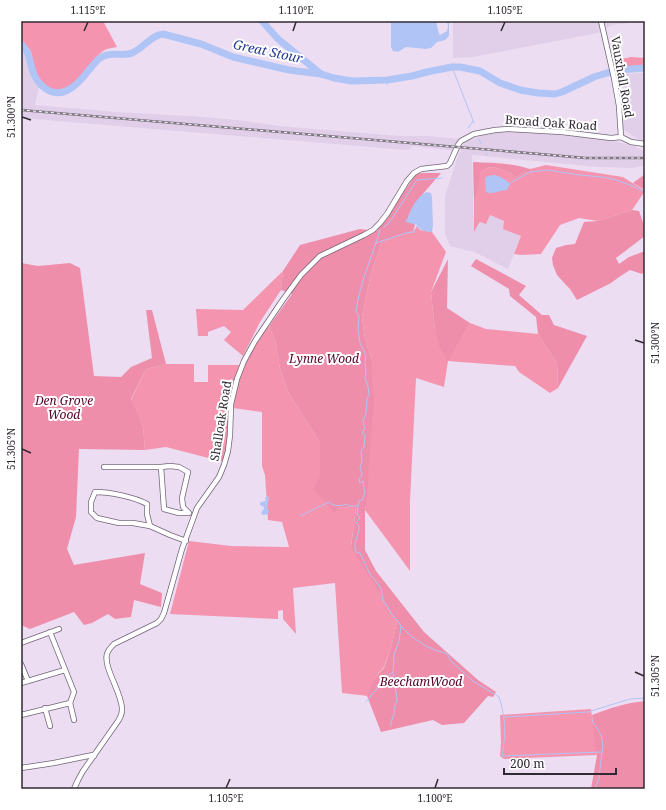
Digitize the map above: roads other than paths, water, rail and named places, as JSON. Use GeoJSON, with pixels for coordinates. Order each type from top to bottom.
{"type":"FeatureCollection","features":[{"type":"Feature","properties":{"kind":"street","name":"Vauxhall Road"},"geometry":{"type":"LineString","coordinates":[[601,21],[619,106],[621,137]]}},
{"type":"Feature","properties":{"kind":"street","name":"Broad Oak Road"},"geometry":{"type":"LineString","coordinates":[[458,145],[461,141],[474,134],[508,129],[562,132],[611,138],[621,137],[631,142],[645,144]]}},
{"type":"Feature","properties":{"kind":"street","name":"Shalloak Road"},"geometry":{"type":"LineString","coordinates":[[74,789],[78,780],[120,718],[122,712],[121,703],[107,664],[106,655],[114,644],[157,623],[161,619],[167,606],[182,549],[198,508],[219,477],[228,455],[231,404],[237,379],[244,361],[255,341],[301,275],[320,256],[373,230],[387,214],[407,181],[414,173],[421,169],[447,166],[450,163],[458,145]]}},
{"type":"Feature","properties":{"kind":"street"},"geometry":{"type":"LineString","coordinates":[[104,467],[175,466],[188,472],[182,498],[183,507],[195,518]]}},
{"type":"Feature","properties":{"kind":"street"},"geometry":{"type":"LineString","coordinates":[[161,467],[164,509],[179,513],[188,513]]}},
{"type":"Feature","properties":{"kind":"street"},"geometry":{"type":"LineString","coordinates":[[150,526],[147,514],[148,504],[126,497],[103,492],[95,492],[91,502],[91,512],[98,518],[119,523],[133,523],[150,526],[186,541]]}},
{"type":"Feature","properties":{"kind":"street"},"geometry":{"type":"LineString","coordinates":[[21,643],[59,629]]}},
{"type":"Feature","properties":{"kind":"street"},"geometry":{"type":"LineString","coordinates":[[50,632],[74,692],[70,702],[74,720]]}},
{"type":"Feature","properties":{"kind":"street"},"geometry":{"type":"LineString","coordinates":[[21,664],[28,681]]}},
{"type":"Feature","properties":{"kind":"street"},"geometry":{"type":"LineString","coordinates":[[21,683],[65,670]]}},
{"type":"Feature","properties":{"kind":"street"},"geometry":{"type":"LineString","coordinates":[[21,715],[70,702]]}},
{"type":"Feature","properties":{"kind":"street"},"geometry":{"type":"LineString","coordinates":[[45,708],[50,726]]}},
{"type":"Feature","properties":{"kind":"street"},"geometry":{"type":"LineString","coordinates":[[21,768],[94,756]]}},
{"type":"Feature","properties":{"kind":"water"},"geometry":{"type":"Polygon","coordinates":[[[391,21],[436,21],[440,35],[447,31],[447,21],[449,21],[449,36],[445,40],[437,42],[431,48],[406,47],[398,52],[393,51],[391,47],[391,21]]]}},
{"type":"Feature","properties":{"kind":"water"},"geometry":{"type":"Polygon","coordinates":[[[494,175],[503,178],[510,184],[507,190],[491,193],[486,192],[485,178],[494,175]]]}},
{"type":"Feature","properties":{"kind":"water"},"geometry":{"type":"Polygon","coordinates":[[[427,192],[431,193],[432,197],[432,232],[427,232],[419,228],[417,225],[405,221],[417,200],[427,192]]]}},
{"type":"Feature","properties":{"kind":"water"},"geometry":{"type":"Polygon","coordinates":[[[268,496],[267,508],[269,511],[268,514],[263,515],[261,513],[264,507],[260,505],[260,503],[266,501],[265,498],[268,496]]]}},
{"type":"Feature","properties":{"kind":"waterway","name":"Great Stour"},"geometry":{"type":"LineString","coordinates":[[262,21],[278,39],[321,74]]}},
{"type":"Feature","properties":{"kind":"waterway","name":"Great Stour"},"geometry":{"type":"LineString","coordinates":[[21,44],[26,50],[38,82],[48,90],[55,92],[61,92],[74,87],[100,58],[109,54],[132,53],[151,39],[163,34],[201,44],[233,57],[289,70],[321,74],[352,81],[387,80],[452,67],[460,67],[480,71],[500,83],[520,90],[555,94],[607,73],[619,70],[645,68]]}},
{"type":"Feature","properties":{"kind":"waterway"},"geometry":{"type":"LineString","coordinates":[[452,67],[474,123]]}},
{"type":"Feature","properties":{"kind":"waterway","name":"Great Stour"},"geometry":{"type":"LineString","coordinates":[[387,80],[387,85]]}},
{"type":"Feature","properties":{"kind":"waterway"},"geometry":{"type":"LineString","coordinates":[[468,128],[473,121]]}},
{"type":"Feature","properties":{"kind":"waterway"},"geometry":{"type":"LineString","coordinates":[[479,139],[481,144]]}},
{"type":"Feature","properties":{"kind":"waterway"},"geometry":{"type":"LineString","coordinates":[[510,183],[530,172],[547,170],[613,179],[645,192]]}},
{"type":"Feature","properties":{"kind":"waterway"},"geometry":{"type":"LineString","coordinates":[[384,227],[389,223],[417,180],[442,178]]}},
{"type":"Feature","properties":{"kind":"waterway"},"geometry":{"type":"LineString","coordinates":[[376,243],[406,233],[414,232],[417,226]]}},
{"type":"Feature","properties":{"kind":"waterway"},"geometry":{"type":"LineString","coordinates":[[300,516],[329,502],[340,506],[347,504],[349,506],[358,506],[359,501],[362,500],[365,493],[363,481],[360,483],[359,479],[362,473],[360,468],[362,460],[361,451],[364,447],[365,435],[362,433],[365,428],[363,421],[369,395],[365,378],[366,355],[360,343],[358,329],[359,316],[356,311],[363,280],[380,230]]}},
{"type":"Feature","properties":{"kind":"waterway"},"geometry":{"type":"LineString","coordinates":[[358,507],[357,514],[360,517],[356,523],[359,526],[355,542],[356,552],[360,553],[370,574],[381,588],[383,601],[401,626],[399,641],[394,655],[393,672],[378,685],[377,689],[366,701]]}},
{"type":"Feature","properties":{"kind":"waterway"},"geometry":{"type":"LineString","coordinates":[[401,626],[412,637],[426,646],[448,655],[451,661],[473,681],[499,697],[505,726],[502,756],[602,752],[599,778],[595,789]]}},
{"type":"Feature","properties":{"kind":"waterway"},"geometry":{"type":"LineString","coordinates":[[391,726],[397,700],[393,672]]}},
{"type":"Feature","properties":{"kind":"waterway"},"geometry":{"type":"LineString","coordinates":[[504,717],[588,712],[630,699],[645,698]]}},
{"type":"Feature","properties":{"kind":"waterway"},"geometry":{"type":"LineString","coordinates":[[592,720],[602,739],[602,752]]}},
{"type":"Feature","properties":{"kind":"railway"},"geometry":{"type":"LineString","coordinates":[[21,110],[586,158],[645,158]]}},
{"type":"Feature","properties":{"kind":"park label","name":"Lynne Wood"},"geometry":{"type":"Point","coordinates":[324,359]}},
{"type":"Feature","properties":{"kind":"park label","name":"Den Grove Wood"},"geometry":{"type":"Point","coordinates":[64,408]}},
{"type":"Feature","properties":{"kind":"park label","name":"BeechamWood"},"geometry":{"type":"Point","coordinates":[421,682]}}]}
